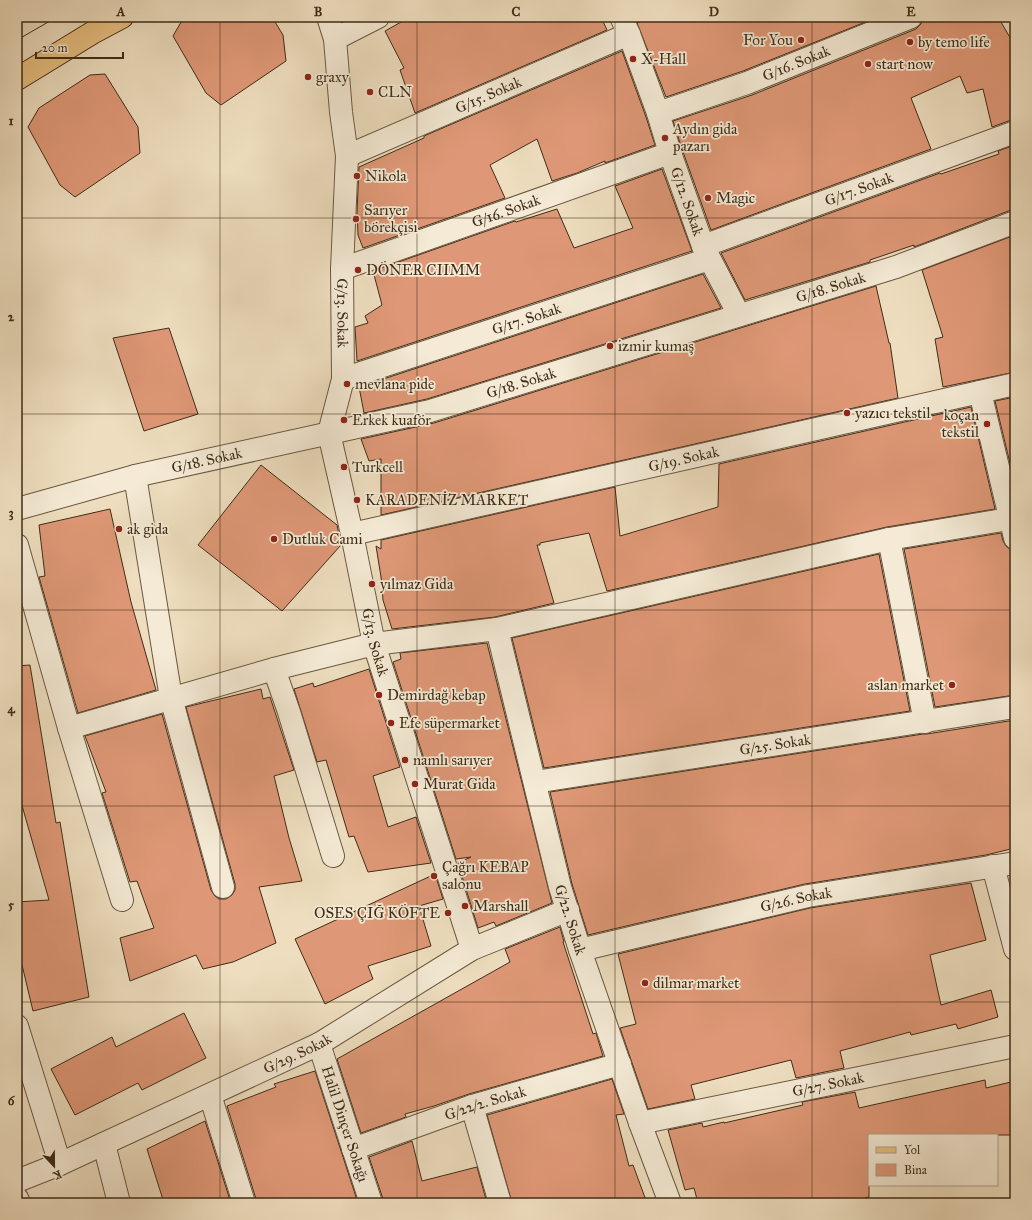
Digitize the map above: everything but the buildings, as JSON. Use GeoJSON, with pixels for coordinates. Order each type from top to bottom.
{"type":"FeatureCollection","features":[{"type":"Feature","properties":{"kind":"main road"},"geometry":{"type":"LineString","coordinates":[[17,79],[92,33],[122,17]]}},
{"type":"Feature","properties":{"kind":"street","name":"G/13. Sokak"},"geometry":{"type":"LineString","coordinates":[[328,17],[335,39],[341,112],[347,156],[342,269],[343,379],[329,433],[352,534],[374,644],[472,949]]}},
{"type":"Feature","properties":{"kind":"street"},"geometry":{"type":"LineString","coordinates":[[335,39],[378,17]]}},
{"type":"Feature","properties":{"kind":"street","name":"G/16. Sokak"},"geometry":{"type":"LineString","coordinates":[[658,113],[747,83],[911,17]]}},
{"type":"Feature","properties":{"kind":"street","name":"G/12. Sokak"},"geometry":{"type":"LineString","coordinates":[[625,25],[658,113],[670,153],[706,252],[739,315]]}},
{"type":"Feature","properties":{"kind":"street","name":"G/15. Sokak"},"geometry":{"type":"LineString","coordinates":[[347,156],[625,25]]}},
{"type":"Feature","properties":{"kind":"street","name":"G/17. Sokak"},"geometry":{"type":"LineString","coordinates":[[343,379],[706,252],[1015,132]]}},
{"type":"Feature","properties":{"kind":"street","name":"G/16. Sokak"},"geometry":{"type":"LineString","coordinates":[[342,269],[670,153]]}},
{"type":"Feature","properties":{"kind":"street","name":"G/18. Sokak"},"geometry":{"type":"LineString","coordinates":[[17,509],[135,476],[430,411],[896,266],[1015,222]]}},
{"type":"Feature","properties":{"kind":"street","name":"G/19. Sokak"},"geometry":{"type":"LineString","coordinates":[[352,534],[1015,384]]}},
{"type":"Feature","properties":{"kind":"street"},"geometry":{"type":"LineString","coordinates":[[69,728],[274,669],[374,644],[497,629],[889,539],[1014,525],[980,392]]}},
{"type":"Feature","properties":{"kind":"street"},"geometry":{"type":"LineString","coordinates":[[135,476],[171,698],[223,887]]}},
{"type":"Feature","properties":{"kind":"street"},"geometry":{"type":"LineString","coordinates":[[889,539],[925,722]]}},
{"type":"Feature","properties":{"kind":"street"},"geometry":{"type":"LineString","coordinates":[[17,545],[69,728],[122,900]]}},
{"type":"Feature","properties":{"kind":"street","name":"G/22. Sokak"},"geometry":{"type":"LineString","coordinates":[[497,629],[560,887],[580,950],[640,1123],[670,1203]]}},
{"type":"Feature","properties":{"kind":"street"},"geometry":{"type":"LineString","coordinates":[[274,669],[289,712],[333,856]]}},
{"type":"Feature","properties":{"kind":"street","name":"G/25. Sokak"},"geometry":{"type":"LineString","coordinates":[[535,782],[1015,707]]}},
{"type":"Feature","properties":{"kind":"street","name":"G/26. Sokak"},"geometry":{"type":"LineString","coordinates":[[580,950],[808,896],[1015,862]]}},
{"type":"Feature","properties":{"kind":"street"},"geometry":{"type":"LineString","coordinates":[[993,866],[1015,949]]}},
{"type":"Feature","properties":{"kind":"street","name":"G/29. Sokak"},"geometry":{"type":"LineString","coordinates":[[17,1181],[60,1164],[319,1044],[472,949],[568,910]]}},
{"type":"Feature","properties":{"kind":"street"},"geometry":{"type":"LineString","coordinates":[[17,1026],[60,1164]]}},
{"type":"Feature","properties":{"kind":"street","name":"Halil Dinçer Sokağı"},"geometry":{"type":"LineString","coordinates":[[319,1044],[371,1203]]}},
{"type":"Feature","properties":{"kind":"street","name":"G/27. Sokak"},"geometry":{"type":"LineString","coordinates":[[640,1123],[1015,1046]]}},
{"type":"Feature","properties":{"kind":"street","name":"G/22/2. Sokak"},"geometry":{"type":"LineString","coordinates":[[354,1149],[472,1106],[620,1064]]}},
{"type":"Feature","properties":{"kind":"street"},"geometry":{"type":"LineString","coordinates":[[210,1095],[244,1203]]}},
{"type":"Feature","properties":{"kind":"street"},"geometry":{"type":"LineString","coordinates":[[472,1106],[500,1203]]}},
{"type":"Feature","properties":{"kind":"street"},"geometry":{"type":"LineString","coordinates":[[104,1144],[119,1203]]}},
{"type":"Feature","properties":{"kind":"street"},"geometry":{"type":"LineString","coordinates":[[17,1198],[19,1203]]}},
{"type":"Feature","properties":{"kind":"tram line"},"geometry":{"type":"LineString","coordinates":[[17,24],[28,17]]}},
{"type":"Feature","properties":{"kind":"tram line"},"geometry":{"type":"LineString","coordinates":[[17,40],[57,17]]}},
{"type":"Feature","properties":{"kind":"place","name":"For You"},"geometry":{"type":"Point","coordinates":[801,40]}},
{"type":"Feature","properties":{"kind":"place","name":"by temo life"},"geometry":{"type":"Point","coordinates":[910,42]}},
{"type":"Feature","properties":{"kind":"place","name":"X-Hall"},"geometry":{"type":"Point","coordinates":[633,59]}},
{"type":"Feature","properties":{"kind":"place","name":"start now"},"geometry":{"type":"Point","coordinates":[868,64]}},
{"type":"Feature","properties":{"kind":"place","name":"graxy"},"geometry":{"type":"Point","coordinates":[308,77]}},
{"type":"Feature","properties":{"kind":"place","name":"CLN"},"geometry":{"type":"Point","coordinates":[370,92]}},
{"type":"Feature","properties":{"kind":"place","name":"Aydın gida pazarı"},"geometry":{"type":"Point","coordinates":[665,138]}},
{"type":"Feature","properties":{"kind":"place","name":"Nikola"},"geometry":{"type":"Point","coordinates":[357,176]}},
{"type":"Feature","properties":{"kind":"place","name":"Magic"},"geometry":{"type":"Point","coordinates":[708,198]}},
{"type":"Feature","properties":{"kind":"place","name":"Sarıyer börekçisi"},"geometry":{"type":"Point","coordinates":[356,219]}},
{"type":"Feature","properties":{"kind":"place","name":"DÖNER CIIMM"},"geometry":{"type":"Point","coordinates":[358,270]}},
{"type":"Feature","properties":{"kind":"place","name":"izmir kumaş"},"geometry":{"type":"Point","coordinates":[610,346]}},
{"type":"Feature","properties":{"kind":"place","name":"mevlana pide"},"geometry":{"type":"Point","coordinates":[347,384]}},
{"type":"Feature","properties":{"kind":"place","name":"yazıcı tekstil"},"geometry":{"type":"Point","coordinates":[847,413]}},
{"type":"Feature","properties":{"kind":"place","name":"Erkek kuaför"},"geometry":{"type":"Point","coordinates":[344,420]}},
{"type":"Feature","properties":{"kind":"place","name":"koçan tekstil"},"geometry":{"type":"Point","coordinates":[987,424]}},
{"type":"Feature","properties":{"kind":"place","name":"Turkcell"},"geometry":{"type":"Point","coordinates":[344,467]}},
{"type":"Feature","properties":{"kind":"place","name":"KARADENİZ MARKET"},"geometry":{"type":"Point","coordinates":[357,500]}},
{"type":"Feature","properties":{"kind":"place","name":"ak gida"},"geometry":{"type":"Point","coordinates":[119,529]}},
{"type":"Feature","properties":{"kind":"place","name":"Dutluk Cami"},"geometry":{"type":"Point","coordinates":[274,539]}},
{"type":"Feature","properties":{"kind":"place","name":"yılmaz Gida"},"geometry":{"type":"Point","coordinates":[372,584]}},
{"type":"Feature","properties":{"kind":"place","name":"aslan market"},"geometry":{"type":"Point","coordinates":[952,685]}},
{"type":"Feature","properties":{"kind":"place","name":"Demirdağ kebap"},"geometry":{"type":"Point","coordinates":[379,695]}},
{"type":"Feature","properties":{"kind":"place","name":"Efe süpermarket"},"geometry":{"type":"Point","coordinates":[391,723]}},
{"type":"Feature","properties":{"kind":"place","name":"namlı sarıyer"},"geometry":{"type":"Point","coordinates":[405,760]}},
{"type":"Feature","properties":{"kind":"place","name":"Murat Gida"},"geometry":{"type":"Point","coordinates":[415,784]}},
{"type":"Feature","properties":{"kind":"place","name":"Çağrı KEBAP salonu"},"geometry":{"type":"Point","coordinates":[434,876]}},
{"type":"Feature","properties":{"kind":"place","name":"Marshall"},"geometry":{"type":"Point","coordinates":[465,906]}},
{"type":"Feature","properties":{"kind":"place","name":"OSES ÇIĞ KÖFTE"},"geometry":{"type":"Point","coordinates":[448,913]}},
{"type":"Feature","properties":{"kind":"place","name":"dilmar market"},"geometry":{"type":"Point","coordinates":[645,983]}}]}
